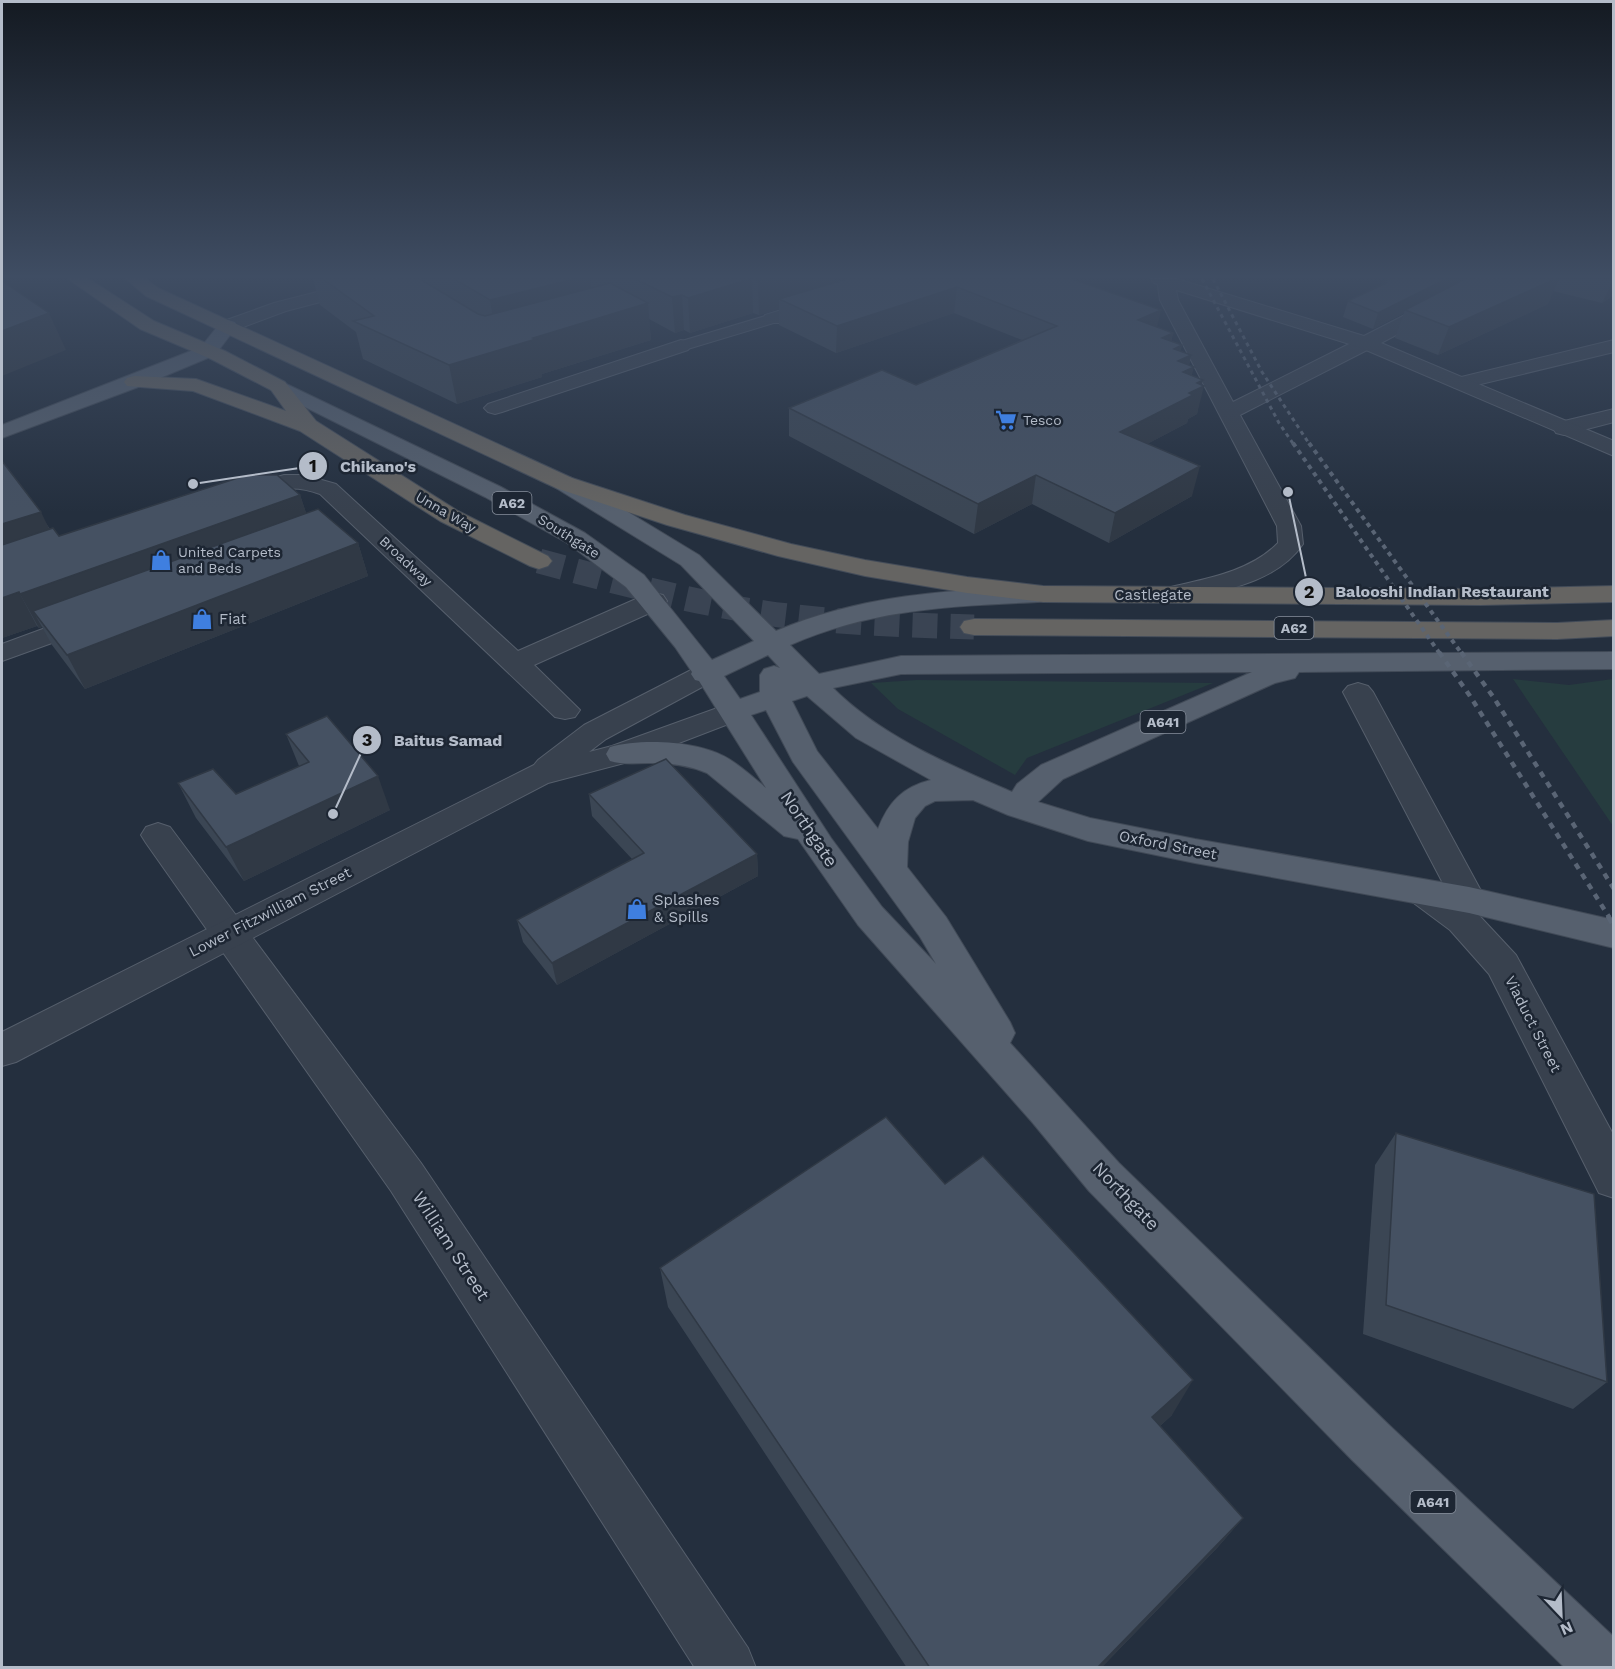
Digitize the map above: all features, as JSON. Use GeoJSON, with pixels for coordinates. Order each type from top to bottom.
{"type":"FeatureCollection","features":[{"type":"Feature","properties":{"kind":"highway","name":"Southgate"},"geometry":{"type":"LineString","coordinates":[[220,357],[278,386]]}},
{"type":"Feature","properties":{"kind":"highway","name":"A62"},"geometry":{"type":"LineString","coordinates":[[294,357],[564,483],[676,520],[787,551],[900,574],[1043,594]]}},
{"type":"Feature","properties":{"kind":"highway","name":"A62"},"geometry":{"type":"LineString","coordinates":[[134,382],[196,385],[308,426]]}},
{"type":"Feature","properties":{"kind":"highway","name":"Unna Way"},"geometry":{"type":"LineString","coordinates":[[278,386],[308,426],[449,516],[539,561]]}},
{"type":"Feature","properties":{"kind":"highway","name":"Castlegate"},"geometry":{"type":"LineString","coordinates":[[1043,594],[1481,597],[1614,594]]}},
{"type":"Feature","properties":{"kind":"highway","name":"A62"},"geometry":{"type":"LineString","coordinates":[[974,627],[1557,631],[1614,628]]}},
{"type":"Feature","properties":{"kind":"main road","name":"A62"},"geometry":{"type":"LineString","coordinates":[[2,432],[194,357]]}},
{"type":"Feature","properties":{"kind":"main road","name":"Southgate"},"geometry":{"type":"LineString","coordinates":[[278,386],[493,492],[576,537],[635,581],[654,601],[705,674]]}},
{"type":"Feature","properties":{"kind":"main road"},"geometry":{"type":"LineString","coordinates":[[2,414],[62,388]]}},
{"type":"Feature","properties":{"kind":"main road","name":"A62"},"geometry":{"type":"LineString","coordinates":[[564,483],[690,561],[772,643]]}},
{"type":"Feature","properties":{"kind":"main road","name":"Castlegate"},"geometry":{"type":"LineString","coordinates":[[705,674],[834,618],[896,604],[945,598],[1043,594]]}},
{"type":"Feature","properties":{"kind":"main road","name":"Oxford Street"},"geometry":{"type":"LineString","coordinates":[[772,643],[829,701],[867,731],[931,768],[1019,807],[1088,829],[1195,851],[1468,900],[1614,934]]}},
{"type":"Feature","properties":{"kind":"main road","name":"A641"},"geometry":{"type":"LineString","coordinates":[[772,643],[775,696],[804,755],[933,927],[1032,1093]]}},
{"type":"Feature","properties":{"kind":"main road"},"geometry":{"type":"LineString","coordinates":[[734,711],[812,684],[901,665],[1542,663],[1614,660]]}},
{"type":"Feature","properties":{"kind":"main road","name":"A641"},"geometry":{"type":"LineString","coordinates":[[1019,807],[1028,792],[1052,772],[1265,677],[1322,662]]}},
{"type":"Feature","properties":{"kind":"main road","name":"Northgate"},"geometry":{"type":"LineString","coordinates":[[705,674],[734,711],[819,846],[870,916],[1032,1093],[1104,1177],[1370,1442],[1606,1668]]}},
{"type":"Feature","properties":{"kind":"main road"},"geometry":{"type":"LineString","coordinates":[[621,754],[666,752],[704,759],[718,766],[819,846]]}},
{"type":"Feature","properties":{"kind":"main road"},"geometry":{"type":"LineString","coordinates":[[890,869],[892,832],[903,807],[914,798],[938,789],[976,789]]}},
{"type":"Feature","properties":{"kind":"street"},"geometry":{"type":"LineString","coordinates":[[495,408],[648,357]]}},
{"type":"Feature","properties":{"kind":"street"},"geometry":{"type":"LineString","coordinates":[[1175,594],[1262,567],[1282,557],[1292,544],[1289,526],[1199,357]]}},
{"type":"Feature","properties":{"kind":"street"},"geometry":{"type":"LineString","coordinates":[[1229,412],[1338,357]]}},
{"type":"Feature","properties":{"kind":"street"},"geometry":{"type":"LineString","coordinates":[[1399,357],[1614,449]]}},
{"type":"Feature","properties":{"kind":"street"},"geometry":{"type":"LineString","coordinates":[[1461,383],[1569,357]]}},
{"type":"Feature","properties":{"kind":"street"},"geometry":{"type":"LineString","coordinates":[[1564,428],[1614,415]]}},
{"type":"Feature","properties":{"kind":"street","name":"Broadway"},"geometry":{"type":"LineString","coordinates":[[218,502],[286,480],[313,483],[328,489],[349,523],[515,663],[566,710]]}},
{"type":"Feature","properties":{"kind":"street"},"geometry":{"type":"LineString","coordinates":[[515,663],[654,601]]}},
{"type":"Feature","properties":{"kind":"street"},"geometry":{"type":"LineString","coordinates":[[2,653],[114,611]]}},
{"type":"Feature","properties":{"kind":"street","name":"Lower Fitzwilliam Street"},"geometry":{"type":"LineString","coordinates":[[2,1050],[538,775],[595,732],[705,674]]}},
{"type":"Feature","properties":{"kind":"street"},"geometry":{"type":"LineString","coordinates":[[1358,692],[1468,900]]}},
{"type":"Feature","properties":{"kind":"street","name":"Lower Fitzwilliam Street"},"geometry":{"type":"LineString","coordinates":[[538,775],[621,754],[734,711]]}},
{"type":"Feature","properties":{"kind":"street","name":"William Street"},"geometry":{"type":"LineString","coordinates":[[158,836],[406,1177],[728,1668]]}},
{"type":"Feature","properties":{"kind":"street","name":"Viaduct Street"},"geometry":{"type":"LineString","coordinates":[[1423,892],[1463,921],[1503,965],[1614,1179]]}},
{"type":"Feature","properties":{"kind":"green space"},"geometry":{"type":"Polygon","coordinates":[[[1513,679],[1569,685],[1613,679],[1613,826],[1513,679]]]}},
{"type":"Feature","properties":{"kind":"green space"},"geometry":{"type":"Polygon","coordinates":[[[917,680],[1213,683],[1027,758],[1015,775],[898,709],[871,683],[917,680]]]}},
{"type":"Feature","properties":{"kind":"building"},"geometry":{"type":"Polygon","coordinates":[[[431,357],[476,357],[449,365],[431,357]]]}},
{"type":"Feature","properties":{"kind":"building","name":"Tesco"},"geometry":{"type":"Polygon","coordinates":[[[983,357],[1187,357],[1178,361],[1194,367],[1183,372],[1203,380],[1197,383],[1204,386],[1189,393],[1193,395],[1120,432],[1200,466],[1115,513],[1036,475],[978,504],[789,408],[882,370],[916,385],[983,357]]]}},
{"type":"Feature","properties":{"kind":"building"},"geometry":{"type":"Polygon","coordinates":[[[2,461],[41,512],[2,524],[2,461]]]}},
{"type":"Feature","properties":{"kind":"building"},"geometry":{"type":"Polygon","coordinates":[[[247,475],[277,475],[300,495],[20,594],[19,592],[2,598],[2,545],[53,528],[59,536],[247,475]]]}},
{"type":"Feature","properties":{"kind":"building"},"geometry":{"type":"Polygon","coordinates":[[[318,509],[358,543],[67,655],[33,611],[318,509]]]}},
{"type":"Feature","properties":{"kind":"building"},"geometry":{"type":"Polygon","coordinates":[[[327,716],[378,776],[226,847],[178,783],[213,769],[236,794],[309,762],[286,734],[327,716]]]}},
{"type":"Feature","properties":{"kind":"building"},"geometry":{"type":"Polygon","coordinates":[[[666,759],[757,854],[552,963],[517,920],[644,853],[589,794],[666,759]]]}},
{"type":"Feature","properties":{"kind":"building"},"geometry":{"type":"Polygon","coordinates":[[[886,1117],[945,1184],[983,1156],[1193,1380],[1152,1417],[1243,1518],[1097,1668],[930,1668],[660,1268],[886,1117]]]}},
{"type":"Feature","properties":{"kind":"building"},"geometry":{"type":"Polygon","coordinates":[[[1396,1133],[1594,1194],[1607,1382],[1386,1305],[1396,1133]]]}},
{"type":"Feature","properties":{"kind":"tunnel"},"geometry":{"type":"LineString","coordinates":[[539,561],[680,597],[765,613],[843,621],[974,627]]}},
{"type":"Feature","properties":{"kind":"railway"},"geometry":{"type":"LineString","coordinates":[[1244,357],[1279,423],[1294,445]]}},
{"type":"Feature","properties":{"kind":"railway"},"geometry":{"type":"LineString","coordinates":[[1254,357],[1310,445]]}},
{"type":"Feature","properties":{"kind":"railway"},"geometry":{"type":"LineString","coordinates":[[1293,443],[1440,654]]}},
{"type":"Feature","properties":{"kind":"railway"},"geometry":{"type":"LineString","coordinates":[[1309,443],[1462,654]]}},
{"type":"Feature","properties":{"kind":"railway"},"geometry":{"type":"LineString","coordinates":[[1439,652],[1470,696],[1609,917]]}},
{"type":"Feature","properties":{"kind":"railway"},"geometry":{"type":"LineString","coordinates":[[1461,652],[1494,698],[1614,889]]}},
{"type":"Feature","properties":{"kind":"railway"},"geometry":{"type":"LineString","coordinates":[[1608,916],[1614,926]]}},
{"type":"Feature","properties":{"kind":"place","name":"Tesco"},"geometry":{"type":"Point","coordinates":[1006,420]}},
{"type":"Feature","properties":{"kind":"place","name":"Chikano's"},"geometry":{"type":"Point","coordinates":[193,484]}},
{"type":"Feature","properties":{"kind":"place","name":"Balooshi Indian Restaurant"},"geometry":{"type":"Point","coordinates":[1288,492]}},
{"type":"Feature","properties":{"kind":"place","name":"United Carpets and Beds"},"geometry":{"type":"Point","coordinates":[161,560]}},
{"type":"Feature","properties":{"kind":"place","name":"Fiat"},"geometry":{"type":"Point","coordinates":[202,619]}},
{"type":"Feature","properties":{"kind":"place","name":"Baitus Samad"},"geometry":{"type":"Point","coordinates":[333,814]}},
{"type":"Feature","properties":{"kind":"place","name":"Splashes & Spills"},"geometry":{"type":"Point","coordinates":[637,909]}}]}
